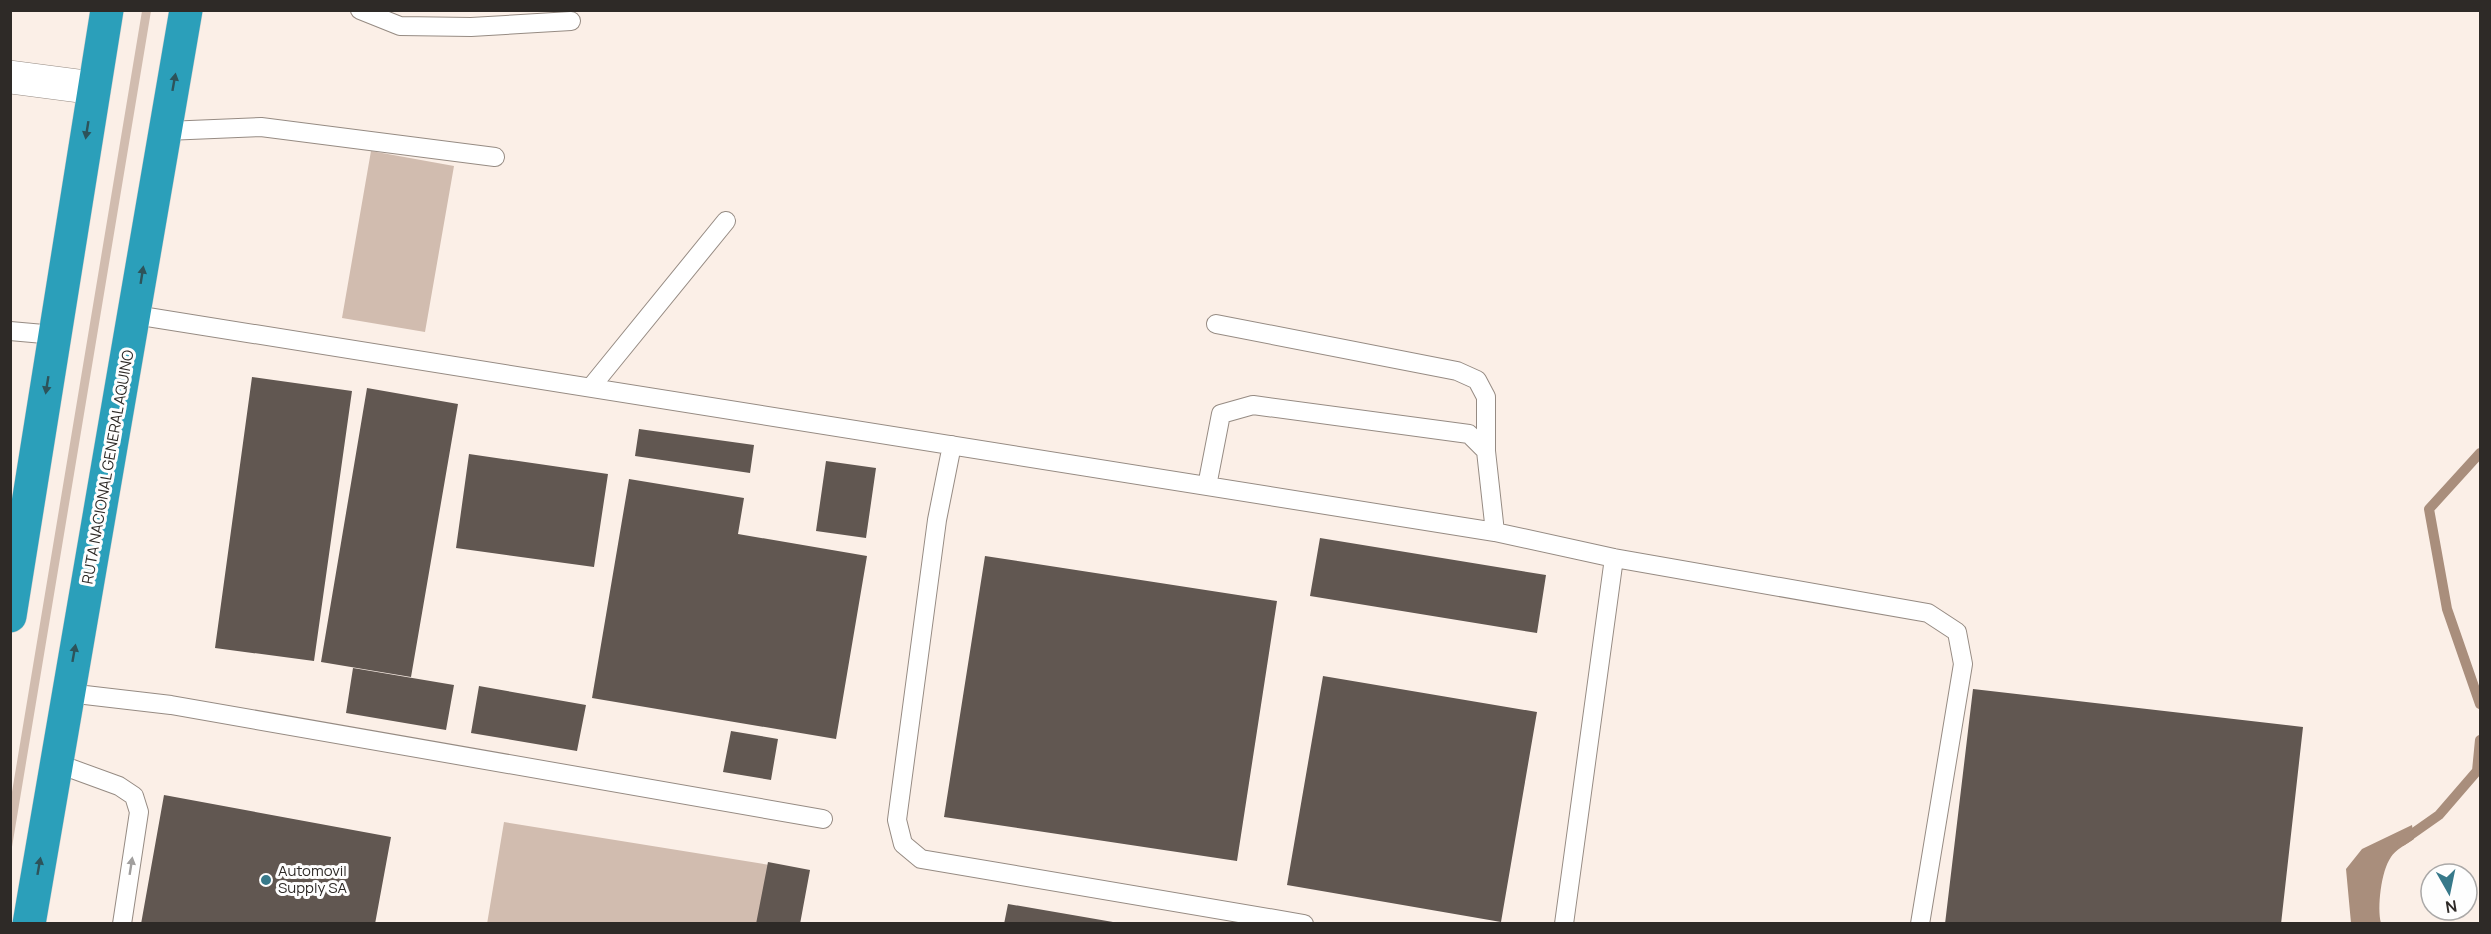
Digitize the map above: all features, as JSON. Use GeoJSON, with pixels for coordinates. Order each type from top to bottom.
{"type":"FeatureCollection","features":[{"type":"Feature","properties":{"kind":"highway"},"geometry":{"type":"LineString","coordinates":[[10,616],[107,10]]}},
{"type":"Feature","properties":{"kind":"highway","name":"RUTA NACIONAL GENERAL AQUINO"},"geometry":{"type":"LineString","coordinates":[[29,924],[186,10]]}},
{"type":"Feature","properties":{"kind":"street"},"geometry":{"type":"LineString","coordinates":[[10,77],[94,88]]}},
{"type":"Feature","properties":{"kind":"lane"},"geometry":{"type":"LineString","coordinates":[[360,10],[400,26],[471,27],[571,21]]}},
{"type":"Feature","properties":{"kind":"lane"},"geometry":{"type":"LineString","coordinates":[[166,131],[261,127],[495,157]]}},
{"type":"Feature","properties":{"kind":"lane"},"geometry":{"type":"LineString","coordinates":[[591,387],[726,221]]}},
{"type":"Feature","properties":{"kind":"lane"},"geometry":{"type":"LineString","coordinates":[[135,315],[1495,532],[1614,558],[1928,613],[1957,632],[1963,664],[1920,924]]}},
{"type":"Feature","properties":{"kind":"lane"},"geometry":{"type":"LineString","coordinates":[[1216,324],[1457,371],[1477,380],[1486,397],[1486,451],[1495,532]]}},
{"type":"Feature","properties":{"kind":"lane"},"geometry":{"type":"LineString","coordinates":[[10,331],[55,335]]}},
{"type":"Feature","properties":{"kind":"lane"},"geometry":{"type":"LineString","coordinates":[[1207,486],[1221,414],[1253,405],[1469,434],[1486,451]]}},
{"type":"Feature","properties":{"kind":"lane"},"geometry":{"type":"LineString","coordinates":[[952,445],[937,520],[897,820],[903,844],[921,860],[1304,924]]}},
{"type":"Feature","properties":{"kind":"lane"},"geometry":{"type":"LineString","coordinates":[[1564,924],[1614,558]]}},
{"type":"Feature","properties":{"kind":"lane"},"geometry":{"type":"LineString","coordinates":[[68,693],[183,707],[823,819]]}},
{"type":"Feature","properties":{"kind":"lane"},"geometry":{"type":"LineString","coordinates":[[56,763],[118,786],[134,796],[139,812],[122,924]]}},
{"type":"Feature","properties":{"kind":"shaded area"},"geometry":{"type":"Polygon","coordinates":[[[142,11],[151,11],[11,853],[11,798],[142,11]]]}},
{"type":"Feature","properties":{"kind":"shaded area"},"geometry":{"type":"Polygon","coordinates":[[[371,151],[454,166],[425,332],[342,318],[371,151]]]}},
{"type":"Feature","properties":{"kind":"shaded area"},"geometry":{"type":"Polygon","coordinates":[[[504,822],[776,866],[766,923],[487,924],[504,822]]]}},
{"type":"Feature","properties":{"kind":"shaded area"},"geometry":{"type":"Polygon","coordinates":[[[2412,825],[2414,839],[2393,854],[2382,880],[2381,923],[2351,923],[2346,869],[2362,849],[2412,825]]]}},
{"type":"Feature","properties":{"kind":"building"},"geometry":{"type":"Polygon","coordinates":[[[252,377],[352,391],[314,661],[215,648],[252,377]]]}},
{"type":"Feature","properties":{"kind":"building"},"geometry":{"type":"Polygon","coordinates":[[[367,388],[458,404],[411,677],[321,662],[367,388]]]}},
{"type":"Feature","properties":{"kind":"building"},"geometry":{"type":"Polygon","coordinates":[[[639,429],[754,445],[750,473],[635,456],[639,429]]]}},
{"type":"Feature","properties":{"kind":"building"},"geometry":{"type":"Polygon","coordinates":[[[469,454],[608,474],[594,567],[456,548],[469,454]]]}},
{"type":"Feature","properties":{"kind":"building"},"geometry":{"type":"Polygon","coordinates":[[[826,461],[876,468],[866,538],[816,531],[826,461]]]}},
{"type":"Feature","properties":{"kind":"building"},"geometry":{"type":"Polygon","coordinates":[[[629,479],[744,498],[738,534],[867,556],[836,739],[592,698],[629,479]]]}},
{"type":"Feature","properties":{"kind":"building"},"geometry":{"type":"Polygon","coordinates":[[[1320,538],[1546,575],[1537,633],[1310,596],[1320,538]]]}},
{"type":"Feature","properties":{"kind":"building"},"geometry":{"type":"Polygon","coordinates":[[[985,556],[1277,601],[1237,861],[944,817],[985,556]]]}},
{"type":"Feature","properties":{"kind":"building"},"geometry":{"type":"Polygon","coordinates":[[[353,668],[454,685],[446,730],[346,713],[353,668]]]}},
{"type":"Feature","properties":{"kind":"building"},"geometry":{"type":"Polygon","coordinates":[[[1323,676],[1537,712],[1501,922],[1287,885],[1323,676]]]}},
{"type":"Feature","properties":{"kind":"building"},"geometry":{"type":"Polygon","coordinates":[[[479,686],[586,705],[577,751],[471,733],[479,686]]]}},
{"type":"Feature","properties":{"kind":"building"},"geometry":{"type":"Polygon","coordinates":[[[1973,689],[2303,727],[2281,924],[1945,924],[1973,689]]]}},
{"type":"Feature","properties":{"kind":"building"},"geometry":{"type":"Polygon","coordinates":[[[731,731],[778,739],[771,780],[723,772],[731,731]]]}},
{"type":"Feature","properties":{"kind":"building","name":"Automovil Supply SA"},"geometry":{"type":"Polygon","coordinates":[[[164,795],[391,837],[375,924],[141,924],[164,795]]]}},
{"type":"Feature","properties":{"kind":"building"},"geometry":{"type":"Polygon","coordinates":[[[768,862],[810,870],[800,924],[756,924],[768,862]]]}},
{"type":"Feature","properties":{"kind":"building"},"geometry":{"type":"Polygon","coordinates":[[[1008,904],[1113,922],[1113,924],[1004,924],[1008,904]]]}},
{"type":"Feature","properties":{"kind":"waterway"},"geometry":{"type":"LineString","coordinates":[[2480,453],[2429,509],[2447,609],[2480,704]]}},
{"type":"Feature","properties":{"kind":"waterway"},"geometry":{"type":"LineString","coordinates":[[2402,841],[2439,815],[2477,771],[2480,740]]}},
{"type":"Feature","properties":{"kind":"place","name":"Automovil Supply SA"},"geometry":{"type":"Point","coordinates":[266,880]}}]}
